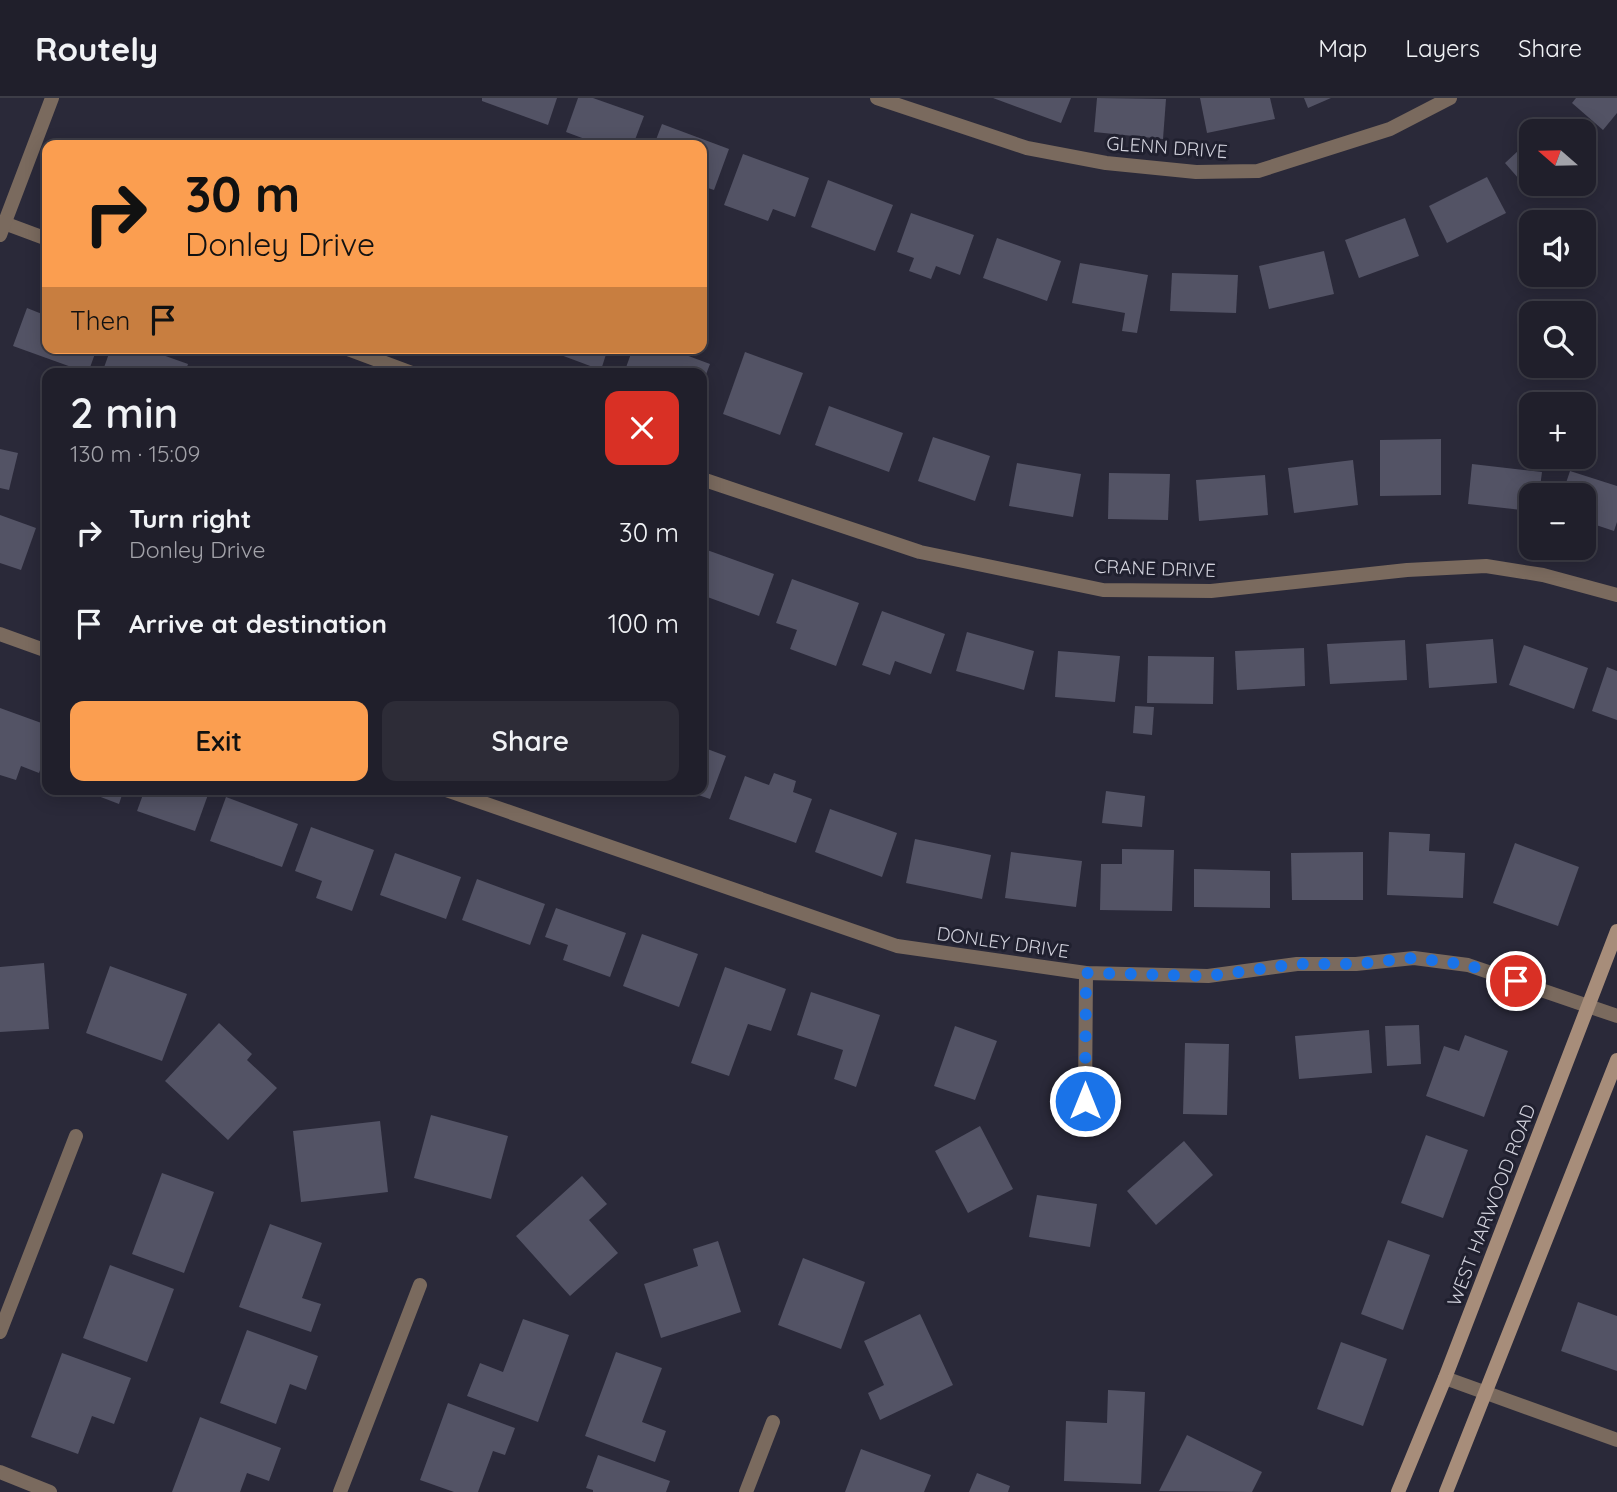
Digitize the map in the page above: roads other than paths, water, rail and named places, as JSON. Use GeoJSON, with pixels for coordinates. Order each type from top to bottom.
{"type":"FeatureCollection","features":[{"type":"Feature","properties":{"kind":"main road","name":"WEST HARWOOD ROAD"},"geometry":{"type":"LineString","coordinates":[[1398,1492],[1446,1378],[1617,931]]}},
{"type":"Feature","properties":{"kind":"main road"},"geometry":{"type":"LineString","coordinates":[[1446,1492],[1617,1060]]}},
{"type":"Feature","properties":{"kind":"street"},"geometry":{"type":"LineString","coordinates":[[42,238],[2,229],[52,98]]}},
{"type":"Feature","properties":{"kind":"street","name":"GLENN DRIVE"},"geometry":{"type":"LineString","coordinates":[[877,98],[1027,148],[1106,163],[1196,172],[1258,171],[1390,129],[1450,98]]}},
{"type":"Feature","properties":{"kind":"street"},"geometry":{"type":"LineString","coordinates":[[361,354],[399,368]]}},
{"type":"Feature","properties":{"kind":"street","name":"CRANE DRIVE"},"geometry":{"type":"LineString","coordinates":[[707,480],[920,552],[1104,590],[1211,591],[1407,569],[1486,566],[1543,575],[1617,595]]}},
{"type":"Feature","properties":{"kind":"street"},"geometry":{"type":"LineString","coordinates":[[0,634],[42,649]]}},
{"type":"Feature","properties":{"kind":"street","name":"DONLEY DRIVE"},"geometry":{"type":"LineString","coordinates":[[460,795],[897,946],[1086,973],[1208,976],[1297,964],[1356,964],[1414,958],[1468,965],[1617,1016]]}},
{"type":"Feature","properties":{"kind":"street"},"geometry":{"type":"LineString","coordinates":[[1085,1101],[1086,973]]}},
{"type":"Feature","properties":{"kind":"street"},"geometry":{"type":"LineString","coordinates":[[0,1332],[76,1136]]}},
{"type":"Feature","properties":{"kind":"street"},"geometry":{"type":"LineString","coordinates":[[340,1492],[420,1285]]}},
{"type":"Feature","properties":{"kind":"street"},"geometry":{"type":"LineString","coordinates":[[1446,1378],[1617,1440]]}},
{"type":"Feature","properties":{"kind":"street"},"geometry":{"type":"LineString","coordinates":[[747,1492],[773,1422]]}},
{"type":"Feature","properties":{"kind":"street"},"geometry":{"type":"LineString","coordinates":[[0,1472],[50,1492]]}}]}
